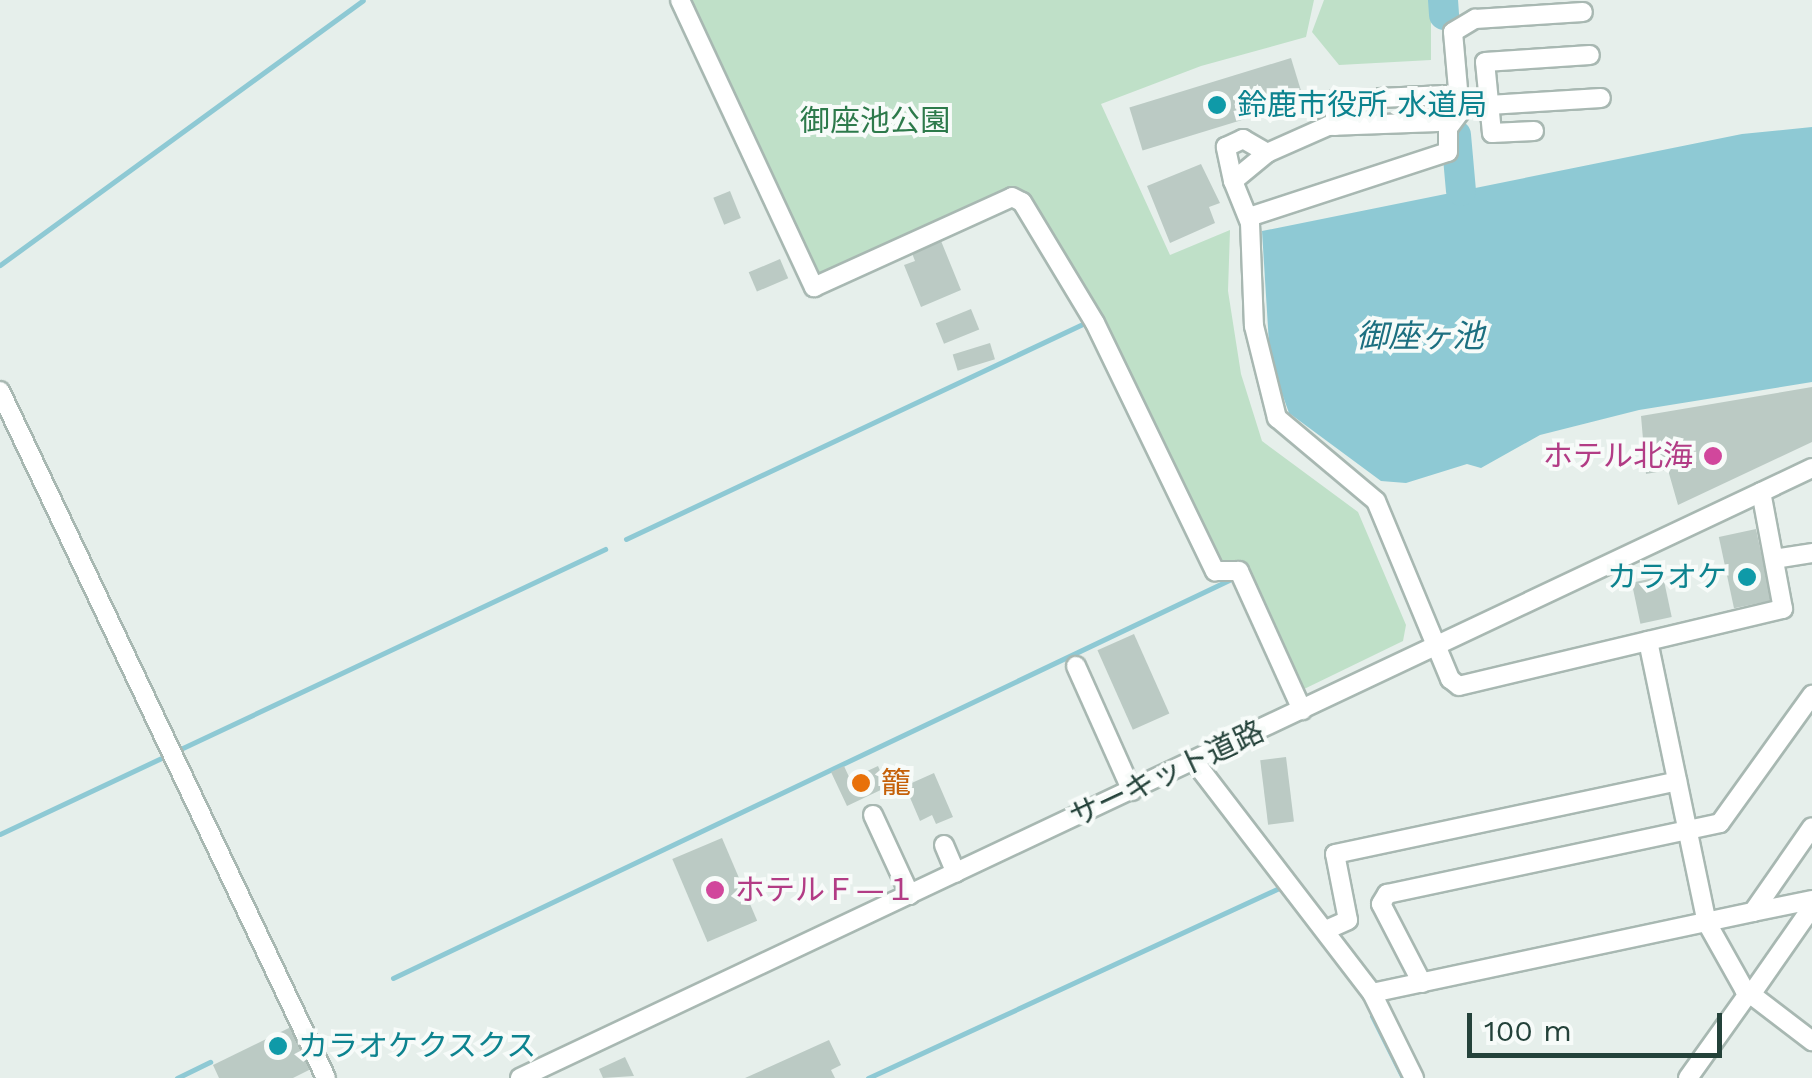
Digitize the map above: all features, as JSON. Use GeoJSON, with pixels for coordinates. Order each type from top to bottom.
{"type":"FeatureCollection","features":[{"type":"Feature","properties":{"kind":"street"},"geometry":{"type":"LineString","coordinates":[[680,0],[814,287],[1012,197],[1022,202],[1096,322],[1215,572],[1238,571],[1302,710]]}},
{"type":"Feature","properties":{"kind":"street"},"geometry":{"type":"LineString","coordinates":[[1249,217],[1448,152],[1448,128],[1460,112],[1453,32],[1475,19],[1583,12]]}},
{"type":"Feature","properties":{"kind":"street"},"geometry":{"type":"LineString","coordinates":[[1534,130],[1492,133],[1486,62],[1590,54]]}},
{"type":"Feature","properties":{"kind":"street"},"geometry":{"type":"LineString","coordinates":[[1335,126],[1336,100],[1446,95]]}},
{"type":"Feature","properties":{"kind":"street"},"geometry":{"type":"LineString","coordinates":[[1460,112],[1601,98]]}},
{"type":"Feature","properties":{"kind":"street"},"geometry":{"type":"LineString","coordinates":[[1233,181],[1267,153],[1335,126],[1438,122]]}},
{"type":"Feature","properties":{"kind":"street"},"geometry":{"type":"LineString","coordinates":[[1267,153],[1244,139],[1226,146],[1233,181],[1249,217],[1254,326],[1277,418],[1376,501],[1433,642],[1459,686],[1783,609],[1761,492]]}},
{"type":"Feature","properties":{"kind":"street"},"geometry":{"type":"LineString","coordinates":[[0,390],[326,1078]]}},
{"type":"Feature","properties":{"kind":"street","name":"サーキット道路"},"geometry":{"type":"LineString","coordinates":[[520,1078],[1194,762],[1433,642],[1812,468]]}},
{"type":"Feature","properties":{"kind":"street"},"geometry":{"type":"LineString","coordinates":[[1774,559],[1812,553]]}},
{"type":"Feature","properties":{"kind":"street"},"geometry":{"type":"LineString","coordinates":[[1648,642],[1708,923],[1749,995],[1812,1041]]}},
{"type":"Feature","properties":{"kind":"street"},"geometry":{"type":"LineString","coordinates":[[1076,666],[1132,791]]}},
{"type":"Feature","properties":{"kind":"street"},"geometry":{"type":"LineString","coordinates":[[1422,983],[1381,904],[1387,894],[1720,823],[1812,694]]}},
{"type":"Feature","properties":{"kind":"street"},"geometry":{"type":"LineString","coordinates":[[1194,762],[1372,992],[1414,1078]]}},
{"type":"Feature","properties":{"kind":"street"},"geometry":{"type":"LineString","coordinates":[[1326,930],[1348,920],[1335,854],[1677,781]]}},
{"type":"Feature","properties":{"kind":"street"},"geometry":{"type":"LineString","coordinates":[[873,814],[910,896]]}},
{"type":"Feature","properties":{"kind":"street"},"geometry":{"type":"LineString","coordinates":[[1753,912],[1812,827]]}},
{"type":"Feature","properties":{"kind":"street"},"geometry":{"type":"LineString","coordinates":[[944,845],[956,874]]}},
{"type":"Feature","properties":{"kind":"street"},"geometry":{"type":"LineString","coordinates":[[1372,992],[1753,912],[1810,914]]}},
{"type":"Feature","properties":{"kind":"street"},"geometry":{"type":"LineString","coordinates":[[1688,1078],[1810,914]]}},
{"type":"Feature","properties":{"kind":"green space","name":"御座池公園"},"geometry":{"type":"Polygon","coordinates":[[[684,0],[1314,0],[1306,37],[1201,66],[1101,104],[1170,255],[1230,230],[1228,291],[1241,374],[1262,441],[1358,512],[1406,625],[1403,641],[1300,691],[1243,567],[1217,560],[1027,196],[825,278],[813,273],[684,0]]]}},
{"type":"Feature","properties":{"kind":"green space"},"geometry":{"type":"Polygon","coordinates":[[[1324,0],[1431,0],[1431,60],[1339,65],[1312,32],[1324,0]]]}},
{"type":"Feature","properties":{"kind":"water","name":"御座ヶ池"},"geometry":{"type":"Polygon","coordinates":[[[1812,127],[1812,382],[1639,410],[1540,435],[1481,468],[1467,464],[1406,483],[1381,481],[1289,413],[1270,360],[1262,231],[1742,134],[1812,127]]]}},
{"type":"Feature","properties":{"kind":"building","name":"鈴鹿市役所 水道局"},"geometry":{"type":"Polygon","coordinates":[[[1291,58],[1304,101],[1143,150],[1129,107],[1291,58]]]}},
{"type":"Feature","properties":{"kind":"building"},"geometry":{"type":"Polygon","coordinates":[[[1201,164],[1220,203],[1209,207],[1215,223],[1170,243],[1147,186],[1201,164]]]}},
{"type":"Feature","properties":{"kind":"building"},"geometry":{"type":"Polygon","coordinates":[[[730,191],[741,218],[724,225],[713,198],[730,191]]]}},
{"type":"Feature","properties":{"kind":"building"},"geometry":{"type":"Polygon","coordinates":[[[939,236],[961,290],[921,307],[904,265],[915,261],[910,248],[939,236]]]}},
{"type":"Feature","properties":{"kind":"building"},"geometry":{"type":"Polygon","coordinates":[[[780,259],[788,278],[757,292],[749,272],[780,259]]]}},
{"type":"Feature","properties":{"kind":"building"},"geometry":{"type":"Polygon","coordinates":[[[971,309],[979,329],[944,344],[936,323],[971,309]]]}},
{"type":"Feature","properties":{"kind":"building"},"geometry":{"type":"Polygon","coordinates":[[[990,343],[995,359],[958,371],[953,354],[990,343]]]}},
{"type":"Feature","properties":{"kind":"building","name":"ホテル北海"},"geometry":{"type":"Polygon","coordinates":[[[1812,387],[1812,442],[1678,505],[1668,470],[1646,474],[1641,416],[1812,387]]]}},
{"type":"Feature","properties":{"kind":"building","name":"カラオケ"},"geometry":{"type":"Polygon","coordinates":[[[1756,529],[1771,600],[1734,608],[1719,537],[1756,529]]]}},
{"type":"Feature","properties":{"kind":"building"},"geometry":{"type":"Polygon","coordinates":[[[1663,576],[1672,617],[1640,624],[1632,583],[1663,576]]]}},
{"type":"Feature","properties":{"kind":"building"},"geometry":{"type":"Polygon","coordinates":[[[1134,634],[1169,713],[1133,730],[1097,650],[1134,634]]]}},
{"type":"Feature","properties":{"kind":"building"},"geometry":{"type":"Polygon","coordinates":[[[1286,757],[1294,822],[1268,825],[1260,760],[1286,757]]]}},
{"type":"Feature","properties":{"kind":"building","name":"籠"},"geometry":{"type":"Polygon","coordinates":[[[844,766],[850,779],[878,766],[887,787],[847,806],[831,772],[844,766]]]}},
{"type":"Feature","properties":{"kind":"building"},"geometry":{"type":"Polygon","coordinates":[[[934,773],[953,817],[936,824],[932,815],[920,821],[905,786],[934,773]]]}},
{"type":"Feature","properties":{"kind":"building","name":"ホテルＦ―１"},"geometry":{"type":"Polygon","coordinates":[[[722,838],[757,921],[707,942],[672,859],[722,838]]]}},
{"type":"Feature","properties":{"kind":"building","name":"カラオケクスクス"},"geometry":{"type":"Polygon","coordinates":[[[293,1026],[313,1068],[293,1078],[219,1078],[213,1065],[293,1026]]]}},
{"type":"Feature","properties":{"kind":"building"},"geometry":{"type":"Polygon","coordinates":[[[829,1040],[841,1065],[831,1070],[835,1078],[745,1078],[829,1040]]]}},
{"type":"Feature","properties":{"kind":"building"},"geometry":{"type":"Polygon","coordinates":[[[625,1057],[634,1076],[603,1078],[599,1069],[625,1057]]]}},
{"type":"Feature","properties":{"kind":"waterway"},"geometry":{"type":"LineString","coordinates":[[0,265],[363,0]]}},
{"type":"Feature","properties":{"kind":"waterway"},"geometry":{"type":"LineString","coordinates":[[1443,0],[1444,15]]}},
{"type":"Feature","properties":{"kind":"waterway"},"geometry":{"type":"LineString","coordinates":[[1456,135],[1461,191]]}},
{"type":"Feature","properties":{"kind":"waterway"},"geometry":{"type":"LineString","coordinates":[[626,539],[1087,322]]}},
{"type":"Feature","properties":{"kind":"waterway"},"geometry":{"type":"LineString","coordinates":[[0,834],[605,549]]}},
{"type":"Feature","properties":{"kind":"waterway"},"geometry":{"type":"LineString","coordinates":[[393,978],[1229,580]]}},
{"type":"Feature","properties":{"kind":"waterway"},"geometry":{"type":"LineString","coordinates":[[868,1078],[1283,886]]}},
{"type":"Feature","properties":{"kind":"waterway"},"geometry":{"type":"LineString","coordinates":[[1372,1016],[1403,1078]]}},
{"type":"Feature","properties":{"kind":"waterway"},"geometry":{"type":"LineString","coordinates":[[177,1078],[210,1062]]}},
{"type":"Feature","properties":{"kind":"place","name":"鈴鹿市役所 水道局"},"geometry":{"type":"Point","coordinates":[1217,105]}},
{"type":"Feature","properties":{"kind":"place","name":"ホテル北海"},"geometry":{"type":"Point","coordinates":[1713,456]}},
{"type":"Feature","properties":{"kind":"place","name":"カラオケ"},"geometry":{"type":"Point","coordinates":[1747,577]}},
{"type":"Feature","properties":{"kind":"place","name":"籠"},"geometry":{"type":"Point","coordinates":[861,783]}},
{"type":"Feature","properties":{"kind":"place","name":"ホテルＦ―１"},"geometry":{"type":"Point","coordinates":[715,890]}},
{"type":"Feature","properties":{"kind":"place","name":"カラオケクスクス"},"geometry":{"type":"Point","coordinates":[278,1046]}}]}
